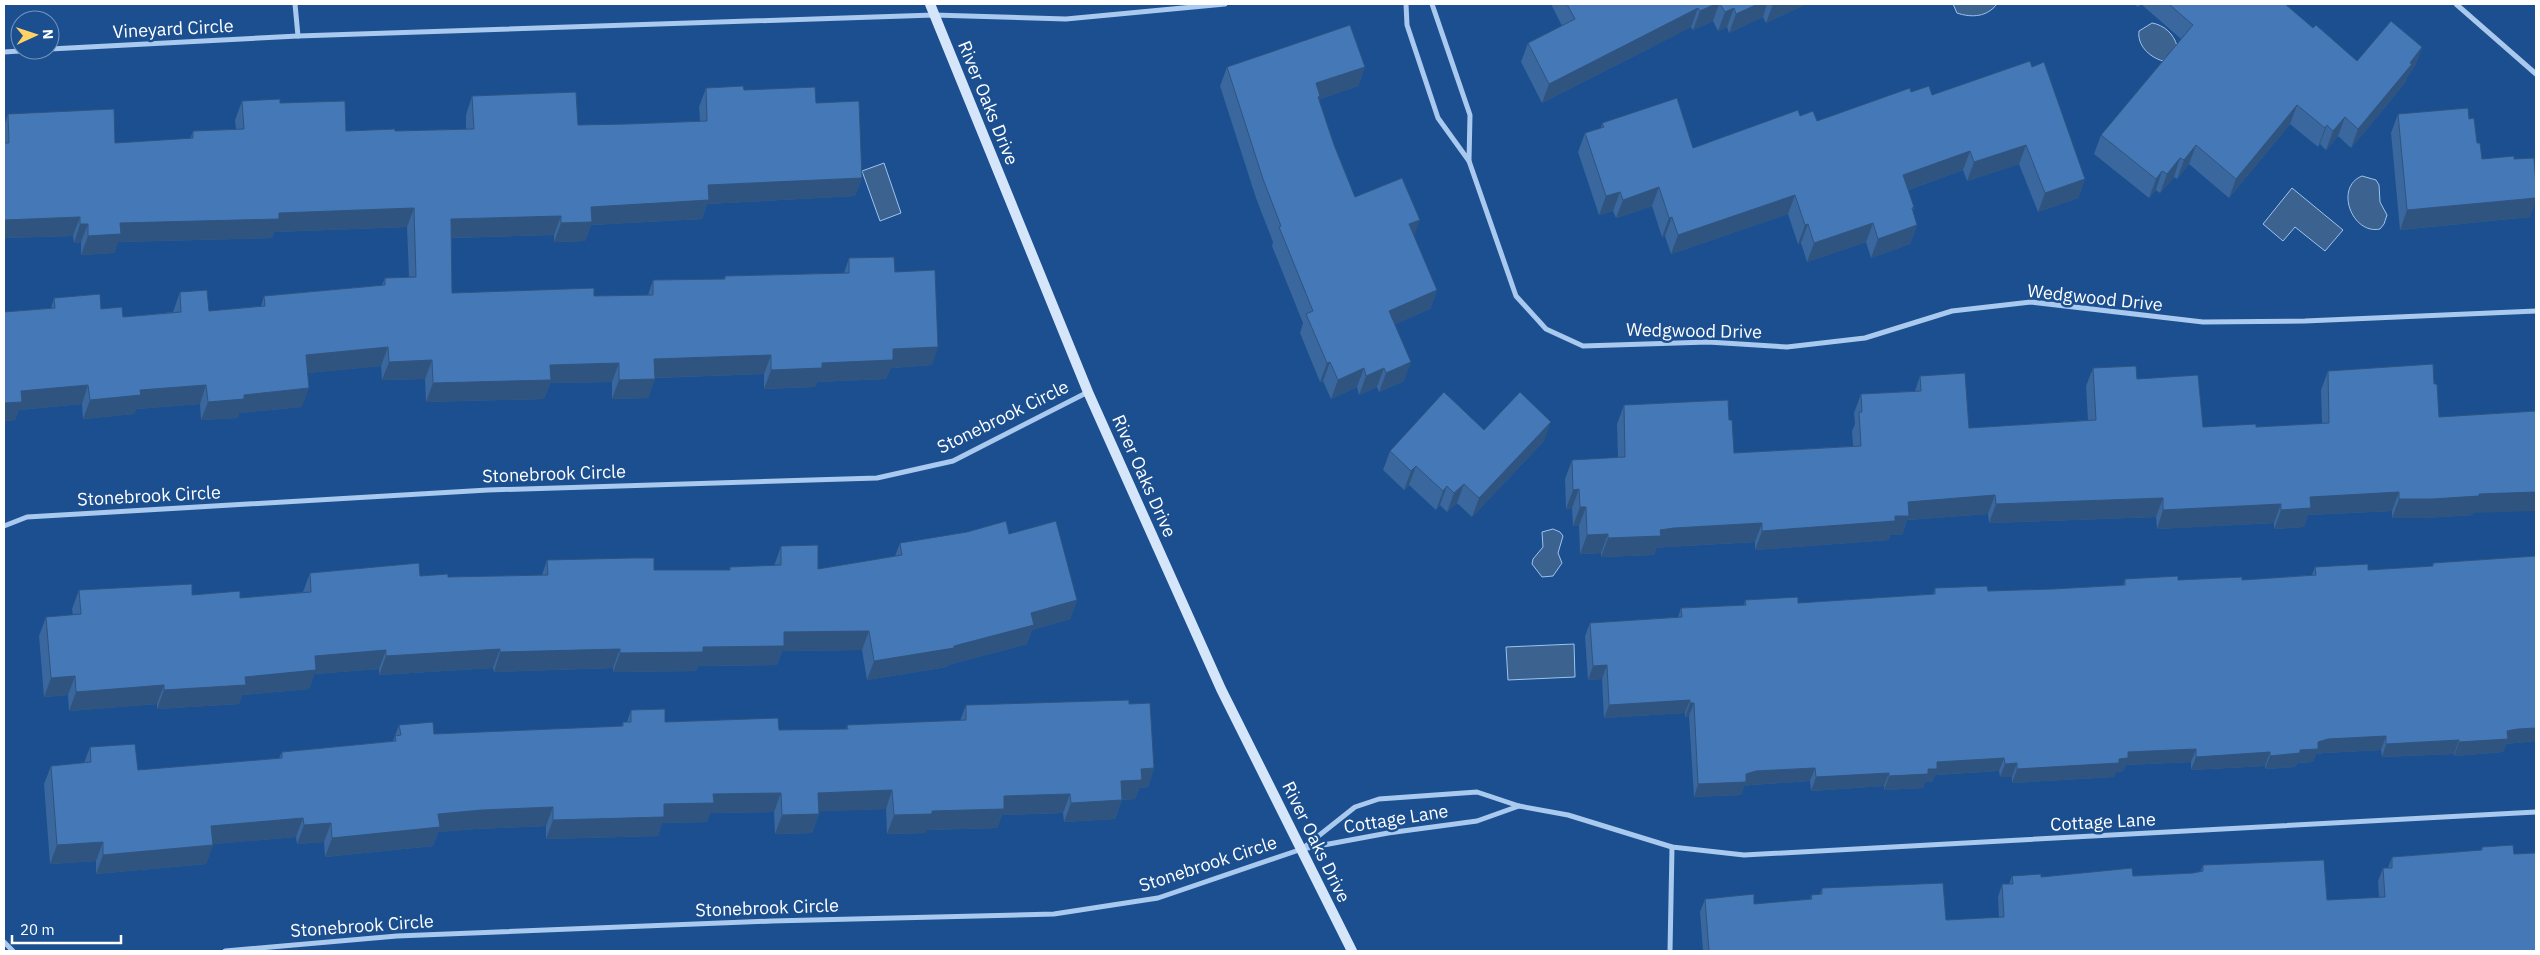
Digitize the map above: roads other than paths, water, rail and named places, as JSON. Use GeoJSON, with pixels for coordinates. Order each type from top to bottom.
{"type":"FeatureCollection","features":[{"type":"Feature","properties":{"kind":"street"},"geometry":{"type":"LineString","coordinates":[[296,4],[298,36]]}},
{"type":"Feature","properties":{"kind":"street","name":"River Oaks Drive"},"geometry":{"type":"LineString","coordinates":[[930,4],[1088,392],[1221,689],[1352,951]]}},
{"type":"Feature","properties":{"kind":"street","name":"Vineyard Circle"},"geometry":{"type":"LineString","coordinates":[[60,48],[298,36],[934,15],[1066,19],[1225,4]]}},
{"type":"Feature","properties":{"kind":"street","name":"Wedgwood Drive"},"geometry":{"type":"LineString","coordinates":[[1406,4],[1407,25],[1438,118],[1469,161],[1516,296],[1546,329],[1583,346],[1708,342],[1787,347],[1865,338],[1952,311],[2031,302],[2203,322],[2305,321],[2536,311]]}},
{"type":"Feature","properties":{"kind":"street","name":"Wedgwood Drive"},"geometry":{"type":"LineString","coordinates":[[1432,4],[1470,115],[1469,161]]}},
{"type":"Feature","properties":{"kind":"street"},"geometry":{"type":"LineString","coordinates":[[2456,4],[2536,74]]}},
{"type":"Feature","properties":{"kind":"street","name":"Stonebrook Circle"},"geometry":{"type":"LineString","coordinates":[[4,526],[27,517],[478,490],[877,478],[953,461],[1088,392]]}},
{"type":"Feature","properties":{"kind":"street","name":"Cottage Lane"},"geometry":{"type":"LineString","coordinates":[[1302,849],[1355,807],[1379,799],[1477,792],[1520,806],[1568,815],[1672,847],[1744,855],[2536,812]]}},
{"type":"Feature","properties":{"kind":"street","name":"Cottage Lane"},"geometry":{"type":"LineString","coordinates":[[1302,849],[1388,832],[1477,821],[1520,806]]}},
{"type":"Feature","properties":{"kind":"street"},"geometry":{"type":"LineString","coordinates":[[1670,951],[1672,847]]}},
{"type":"Feature","properties":{"kind":"street","name":"Stonebrook Circle"},"geometry":{"type":"LineString","coordinates":[[225,951],[407,935],[772,921],[1054,914],[1158,898],[1302,849]]}},
{"type":"Feature","properties":{"kind":"street"},"geometry":{"type":"LineString","coordinates":[[4,942],[13,951]]}},
{"type":"Feature","properties":{"kind":"water"},"geometry":{"type":"Polygon","coordinates":[[[1953,4],[1997,4],[1989,12],[1968,16],[1957,13],[1953,4]]]}},
{"type":"Feature","properties":{"kind":"water"},"geometry":{"type":"Polygon","coordinates":[[[2152,23],[2168,31],[2174,38],[2177,46],[2163,61],[2153,57],[2145,50],[2140,41],[2139,31],[2152,23]]]}},
{"type":"Feature","properties":{"kind":"water"},"geometry":{"type":"Polygon","coordinates":[[[884,163],[901,213],[880,221],[862,171],[884,163]]]}},
{"type":"Feature","properties":{"kind":"water"},"geometry":{"type":"Polygon","coordinates":[[[2362,176],[2376,180],[2379,185],[2380,202],[2387,215],[2380,229],[2370,229],[2361,225],[2350,209],[2349,190],[2354,182],[2362,176]]]}},
{"type":"Feature","properties":{"kind":"water"},"geometry":{"type":"Polygon","coordinates":[[[2292,188],[2343,230],[2325,251],[2295,227],[2283,241],[2263,224],[2292,188]]]}},
{"type":"Feature","properties":{"kind":"water"},"geometry":{"type":"Polygon","coordinates":[[[1553,529],[1560,532],[1563,536],[1558,553],[1562,563],[1553,576],[1542,577],[1532,564],[1533,559],[1543,547],[1542,532],[1553,529]]]}},
{"type":"Feature","properties":{"kind":"water"},"geometry":{"type":"Polygon","coordinates":[[[1574,644],[1575,677],[1508,680],[1506,647],[1574,644]]]}}]}
